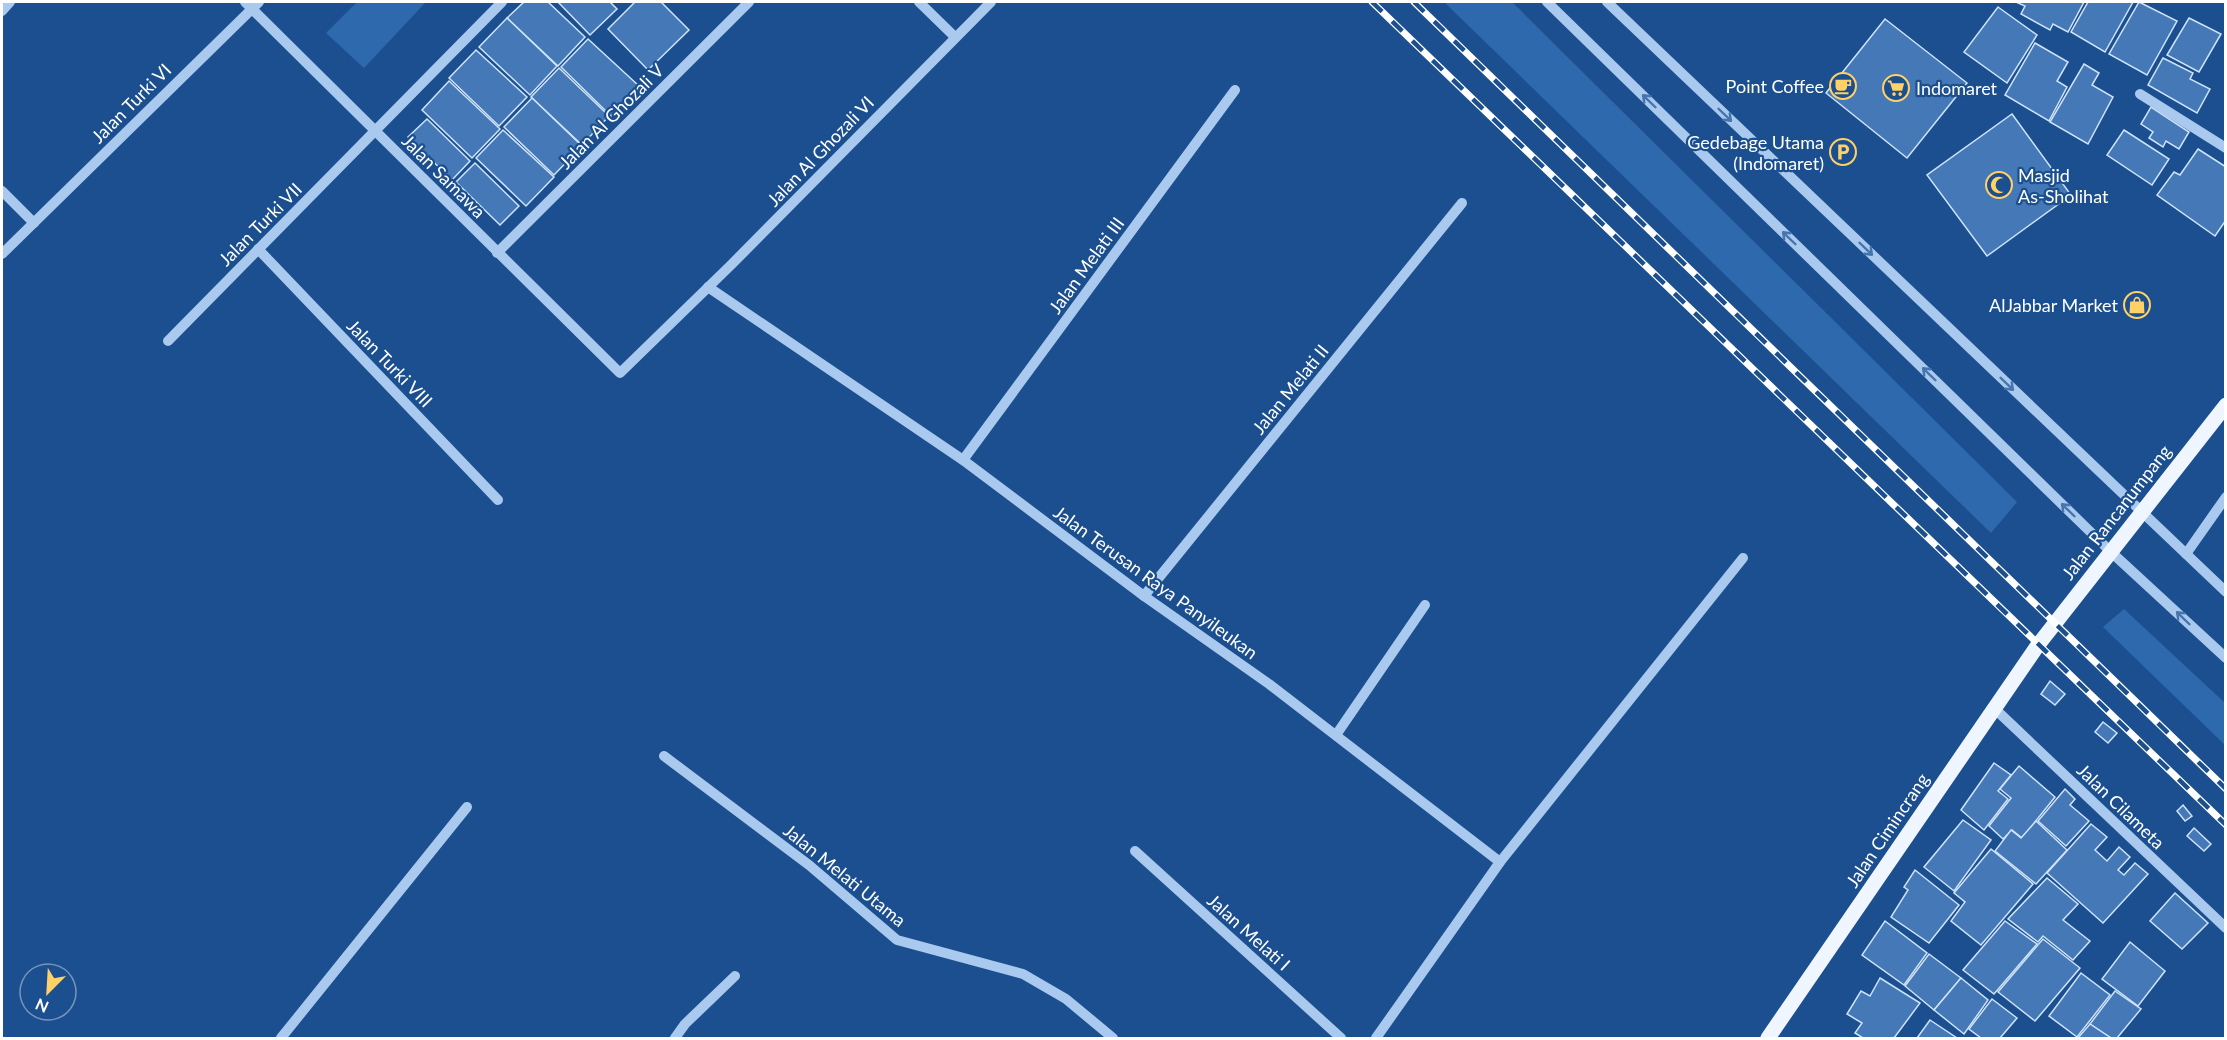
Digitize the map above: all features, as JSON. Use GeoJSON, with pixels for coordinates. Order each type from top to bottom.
{"type":"FeatureCollection","features":[{"type":"Feature","properties":{"kind":"main road","name":"Jalan Rancanumpang"},"geometry":{"type":"LineString","coordinates":[[2038,645],[2226,405]]}},
{"type":"Feature","properties":{"kind":"main road","name":"Jalan Cimincrang"},"geometry":{"type":"LineString","coordinates":[[1768,1038],[2038,645]]}},
{"type":"Feature","properties":{"kind":"street"},"geometry":{"type":"LineString","coordinates":[[2,11],[10,2]]}},
{"type":"Feature","properties":{"kind":"street","name":"Jalan Turki VII"},"geometry":{"type":"LineString","coordinates":[[168,341],[502,2]]}},
{"type":"Feature","properties":{"kind":"street","name":"Jalan Al Ghozali V"},"geometry":{"type":"LineString","coordinates":[[497,253],[749,2]]}},
{"type":"Feature","properties":{"kind":"street"},"geometry":{"type":"LineString","coordinates":[[919,2],[956,37]]}},
{"type":"Feature","properties":{"kind":"street","name":"Jalan Al Ghozali VI"},"geometry":{"type":"LineString","coordinates":[[708,287],[991,2]]}},
{"type":"Feature","properties":{"kind":"street"},"geometry":{"type":"LineString","coordinates":[[1547,2],[2110,551],[2226,658]]}},
{"type":"Feature","properties":{"kind":"street"},"geometry":{"type":"LineString","coordinates":[[1607,2],[2226,592]]}},
{"type":"Feature","properties":{"kind":"street","name":"Jalan Samawa"},"geometry":{"type":"LineString","coordinates":[[252,4],[497,253],[620,373],[708,287]]}},
{"type":"Feature","properties":{"kind":"street","name":"Jalan Turki VI"},"geometry":{"type":"LineString","coordinates":[[2,254],[252,4]]}},
{"type":"Feature","properties":{"kind":"street","name":"Jalan Melati III"},"geometry":{"type":"LineString","coordinates":[[963,460],[1235,90]]}},
{"type":"Feature","properties":{"kind":"street"},"geometry":{"type":"LineString","coordinates":[[2140,94],[2226,148]]}},
{"type":"Feature","properties":{"kind":"street"},"geometry":{"type":"LineString","coordinates":[[2,192],[34,223]]}},
{"type":"Feature","properties":{"kind":"street","name":"Jalan Melati II"},"geometry":{"type":"LineString","coordinates":[[1143,596],[1462,203]]}},
{"type":"Feature","properties":{"kind":"street","name":"Jalan Turki VIII"},"geometry":{"type":"LineString","coordinates":[[258,249],[498,500]]}},
{"type":"Feature","properties":{"kind":"street","name":"Jalan Terusan Raya Panyileukan"},"geometry":{"type":"LineString","coordinates":[[708,287],[963,460],[1143,596],[1269,684],[1500,862]]}},
{"type":"Feature","properties":{"kind":"street"},"geometry":{"type":"LineString","coordinates":[[2186,554],[2226,497]]}},
{"type":"Feature","properties":{"kind":"street"},"geometry":{"type":"LineString","coordinates":[[1376,1038],[1500,862],[1743,558]]}},
{"type":"Feature","properties":{"kind":"street"},"geometry":{"type":"LineString","coordinates":[[1336,735],[1425,605]]}},
{"type":"Feature","properties":{"kind":"street","name":"Jalan Cilameta"},"geometry":{"type":"LineString","coordinates":[[1995,708],[2226,928]]}},
{"type":"Feature","properties":{"kind":"street","name":"Jalan Melati Utama"},"geometry":{"type":"LineString","coordinates":[[664,756],[808,865],[897,940],[1023,974],[1066,999],[1113,1038]]}},
{"type":"Feature","properties":{"kind":"street"},"geometry":{"type":"LineString","coordinates":[[281,1038],[467,807]]}},
{"type":"Feature","properties":{"kind":"street","name":"Jalan Melati I"},"geometry":{"type":"LineString","coordinates":[[1135,851],[1341,1038]]}},
{"type":"Feature","properties":{"kind":"street"},"geometry":{"type":"LineString","coordinates":[[675,1038],[685,1024],[735,976]]}},
{"type":"Feature","properties":{"kind":"shaded area"},"geometry":{"type":"Polygon","coordinates":[[[357,2],[426,2],[364,68],[326,33],[357,2]]]}},
{"type":"Feature","properties":{"kind":"shaded area"},"geometry":{"type":"Polygon","coordinates":[[[1444,2],[1512,2],[2017,502],[1991,533],[1444,2]]]}},
{"type":"Feature","properties":{"kind":"shaded area"},"geometry":{"type":"Polygon","coordinates":[[[2124,609],[2225,703],[2225,745],[2103,627],[2124,609]]]}},
{"type":"Feature","properties":{"kind":"building"},"geometry":{"type":"Polygon","coordinates":[[[524,2],[548,2],[585,37],[558,66],[507,18],[524,2]]]}},
{"type":"Feature","properties":{"kind":"building"},"geometry":{"type":"Polygon","coordinates":[[[558,2],[610,2],[617,9],[590,35],[558,2]]]}},
{"type":"Feature","properties":{"kind":"building"},"geometry":{"type":"Polygon","coordinates":[[[635,2],[661,2],[689,30],[648,70],[608,29],[635,2]]]}},
{"type":"Feature","properties":{"kind":"building"},"geometry":{"type":"Polygon","coordinates":[[[2016,2],[2084,2],[2068,32],[2053,24],[2050,30],[2021,14],[2025,6],[2016,2]]]}},
{"type":"Feature","properties":{"kind":"building"},"geometry":{"type":"Polygon","coordinates":[[[2088,2],[2133,2],[2105,52],[2071,32],[2088,2]]]}},
{"type":"Feature","properties":{"kind":"building"},"geometry":{"type":"Polygon","coordinates":[[[2139,2],[2177,21],[2147,75],[2109,54],[2139,2]]]}},
{"type":"Feature","properties":{"kind":"building"},"geometry":{"type":"Polygon","coordinates":[[[1998,7],[2037,35],[2007,83],[1964,52],[1998,7]]]}},
{"type":"Feature","properties":{"kind":"building"},"geometry":{"type":"Polygon","coordinates":[[[507,18],[557,66],[530,95],[479,47],[507,18]]]}},
{"type":"Feature","properties":{"kind":"building"},"geometry":{"type":"Polygon","coordinates":[[[2189,18],[2221,34],[2199,72],[2167,55],[2189,18]]]}},
{"type":"Feature","properties":{"kind":"building","name":"Indomaret"},"geometry":{"type":"Polygon","coordinates":[[[1885,19],[1967,83],[1907,158],[1826,93],[1885,19]]]}},
{"type":"Feature","properties":{"kind":"building"},"geometry":{"type":"Polygon","coordinates":[[[588,39],[639,86],[611,116],[561,67],[588,39]]]}},
{"type":"Feature","properties":{"kind":"building"},"geometry":{"type":"Polygon","coordinates":[[[2035,43],[2068,62],[2057,81],[2067,87],[2049,121],[2005,95],[2035,43]]]}},
{"type":"Feature","properties":{"kind":"building"},"geometry":{"type":"Polygon","coordinates":[[[476,50],[527,97],[499,126],[449,78],[476,50]]]}},
{"type":"Feature","properties":{"kind":"building"},"geometry":{"type":"Polygon","coordinates":[[[2163,58],[2193,73],[2190,79],[2210,89],[2197,113],[2148,85],[2163,58]]]}},
{"type":"Feature","properties":{"kind":"building"},"geometry":{"type":"Polygon","coordinates":[[[2084,64],[2099,73],[2092,85],[2113,97],[2088,144],[2050,122],[2084,64]]]}},
{"type":"Feature","properties":{"kind":"building"},"geometry":{"type":"Polygon","coordinates":[[[559,68],[609,116],[582,145],[531,97],[559,68]]]}},
{"type":"Feature","properties":{"kind":"building"},"geometry":{"type":"Polygon","coordinates":[[[449,81],[500,129],[472,158],[422,110],[449,81]]]}},
{"type":"Feature","properties":{"kind":"building"},"geometry":{"type":"Polygon","coordinates":[[[532,98],[582,146],[554,175],[504,127],[532,98]]]}},
{"type":"Feature","properties":{"kind":"building"},"geometry":{"type":"Polygon","coordinates":[[[2151,107],[2189,132],[2179,149],[2166,141],[2163,147],[2149,138],[2153,132],[2141,124],[2151,107]]]}},
{"type":"Feature","properties":{"kind":"building","name":"Masjid As-Sholihat"},"geometry":{"type":"Polygon","coordinates":[[[2012,114],[2071,195],[1987,256],[1927,175],[2012,114]]]}},
{"type":"Feature","properties":{"kind":"building"},"geometry":{"type":"Polygon","coordinates":[[[427,119],[470,161],[452,180],[408,137],[427,119]]]}},
{"type":"Feature","properties":{"kind":"building"},"geometry":{"type":"Polygon","coordinates":[[[503,130],[554,177],[526,206],[476,158],[503,130]]]}},
{"type":"Feature","properties":{"kind":"building"},"geometry":{"type":"Polygon","coordinates":[[[2124,130],[2169,159],[2152,185],[2107,155],[2124,130]]]}},
{"type":"Feature","properties":{"kind":"building"},"geometry":{"type":"Polygon","coordinates":[[[2198,149],[2226,167],[2226,220],[2215,236],[2157,195],[2174,172],[2180,175],[2198,149]]]}},
{"type":"Feature","properties":{"kind":"building"},"geometry":{"type":"Polygon","coordinates":[[[475,163],[519,206],[500,225],[456,182],[475,163]]]}},
{"type":"Feature","properties":{"kind":"building"},"geometry":{"type":"Polygon","coordinates":[[[2050,681],[2065,694],[2055,705],[2041,694],[2050,681]]]}},
{"type":"Feature","properties":{"kind":"building"},"geometry":{"type":"Polygon","coordinates":[[[2103,722],[2117,733],[2108,743],[2095,732],[2103,722]]]}},
{"type":"Feature","properties":{"kind":"building"},"geometry":{"type":"Polygon","coordinates":[[[1994,763],[2011,775],[1998,791],[2008,799],[1984,830],[1961,810],[1994,763]]]}},
{"type":"Feature","properties":{"kind":"building"},"geometry":{"type":"Polygon","coordinates":[[[2019,766],[2055,797],[2022,838],[2012,830],[2003,839],[1989,826],[2011,798],[2000,789],[2019,766]]]}},
{"type":"Feature","properties":{"kind":"building"},"geometry":{"type":"Polygon","coordinates":[[[2065,789],[2075,799],[2070,805],[2089,821],[2066,846],[2038,821],[2065,789]]]}},
{"type":"Feature","properties":{"kind":"building"},"geometry":{"type":"Polygon","coordinates":[[[2183,805],[2192,816],[2185,821],[2177,811],[2183,805]]]}},
{"type":"Feature","properties":{"kind":"building"},"geometry":{"type":"Polygon","coordinates":[[[1963,820],[1991,840],[1954,891],[1924,867],[1963,820]]]}},
{"type":"Feature","properties":{"kind":"building"},"geometry":{"type":"Polygon","coordinates":[[[2036,821],[2067,850],[2036,884],[1995,851],[2011,830],[2021,838],[2036,821]]]}},
{"type":"Feature","properties":{"kind":"building"},"geometry":{"type":"Polygon","coordinates":[[[2091,824],[2107,837],[2095,850],[2107,861],[2119,847],[2130,857],[2118,870],[2124,875],[2135,863],[2148,874],[2103,923],[2047,873],[2091,824]]]}},
{"type":"Feature","properties":{"kind":"building"},"geometry":{"type":"Polygon","coordinates":[[[2194,828],[2211,844],[2204,851],[2187,836],[2194,828]]]}},
{"type":"Feature","properties":{"kind":"building"},"geometry":{"type":"Polygon","coordinates":[[[1991,849],[2033,884],[1981,945],[1951,921],[1965,902],[1954,893],[1991,849]]]}},
{"type":"Feature","properties":{"kind":"building"},"geometry":{"type":"Polygon","coordinates":[[[1915,870],[1959,905],[1929,943],[1891,917],[1908,890],[1904,887],[1915,870]]]}},
{"type":"Feature","properties":{"kind":"building"},"geometry":{"type":"Polygon","coordinates":[[[2047,878],[2078,904],[2063,920],[2090,941],[2073,960],[2043,936],[2038,942],[2008,919],[2047,878]]]}},
{"type":"Feature","properties":{"kind":"building"},"geometry":{"type":"Polygon","coordinates":[[[2175,893],[2208,923],[2182,949],[2150,921],[2175,893]]]}},
{"type":"Feature","properties":{"kind":"building"},"geometry":{"type":"Polygon","coordinates":[[[1885,921],[1927,953],[1904,985],[1862,955],[1885,921]]]}},
{"type":"Feature","properties":{"kind":"building"},"geometry":{"type":"Polygon","coordinates":[[[2005,921],[2037,944],[1994,994],[1963,970],[2005,921]]]}},
{"type":"Feature","properties":{"kind":"building"},"geometry":{"type":"Polygon","coordinates":[[[2043,939],[2080,968],[2035,1021],[1998,992],[2043,939]]]}},
{"type":"Feature","properties":{"kind":"building"},"geometry":{"type":"Polygon","coordinates":[[[2130,942],[2165,971],[2138,1006],[2102,979],[2130,942]]]}},
{"type":"Feature","properties":{"kind":"building"},"geometry":{"type":"Polygon","coordinates":[[[1929,954],[1961,978],[1934,1010],[1905,986],[1929,954]]]}},
{"type":"Feature","properties":{"kind":"building"},"geometry":{"type":"Polygon","coordinates":[[[2081,973],[2110,995],[2077,1037],[2049,1016],[2081,973]]]}},
{"type":"Feature","properties":{"kind":"building"},"geometry":{"type":"Polygon","coordinates":[[[1880,978],[1920,1003],[1894,1038],[1863,1038],[1855,1033],[1862,1023],[1847,1014],[1861,991],[1870,996],[1880,978]]]}},
{"type":"Feature","properties":{"kind":"building"},"geometry":{"type":"Polygon","coordinates":[[[1961,978],[1988,1000],[1964,1034],[1934,1010],[1961,978]]]}},
{"type":"Feature","properties":{"kind":"building"},"geometry":{"type":"Polygon","coordinates":[[[2115,991],[2141,1009],[2117,1038],[2111,1038],[2090,1024],[2115,991]]]}},
{"type":"Feature","properties":{"kind":"building"},"geometry":{"type":"Polygon","coordinates":[[[1992,999],[2017,1018],[2000,1038],[1981,1038],[1969,1029],[1992,999]]]}},
{"type":"Feature","properties":{"kind":"building"},"geometry":{"type":"Polygon","coordinates":[[[1930,1020],[1957,1038],[1917,1038],[1930,1020]]]}},
{"type":"Feature","properties":{"kind":"building"},"geometry":{"type":"Polygon","coordinates":[[[2090,1024],[2111,1038],[2078,1038],[2090,1024]]]}},
{"type":"Feature","properties":{"kind":"railway"},"geometry":{"type":"LineString","coordinates":[[1372,2],[2226,825]]}},
{"type":"Feature","properties":{"kind":"railway"},"geometry":{"type":"LineString","coordinates":[[1414,2],[2226,789]]}},
{"type":"Feature","properties":{"kind":"place","name":"Point Coffee"},"geometry":{"type":"Point","coordinates":[1843,86]}},
{"type":"Feature","properties":{"kind":"place","name":"Indomaret"},"geometry":{"type":"Point","coordinates":[1896,88]}},
{"type":"Feature","properties":{"kind":"place","name":"Gedebage Utama (Indomaret)"},"geometry":{"type":"Point","coordinates":[1843,152]}},
{"type":"Feature","properties":{"kind":"place","name":"Masjid As-Sholihat"},"geometry":{"type":"Point","coordinates":[1999,185]}},
{"type":"Feature","properties":{"kind":"place","name":"AlJabbar Market"},"geometry":{"type":"Point","coordinates":[2137,305]}}]}
